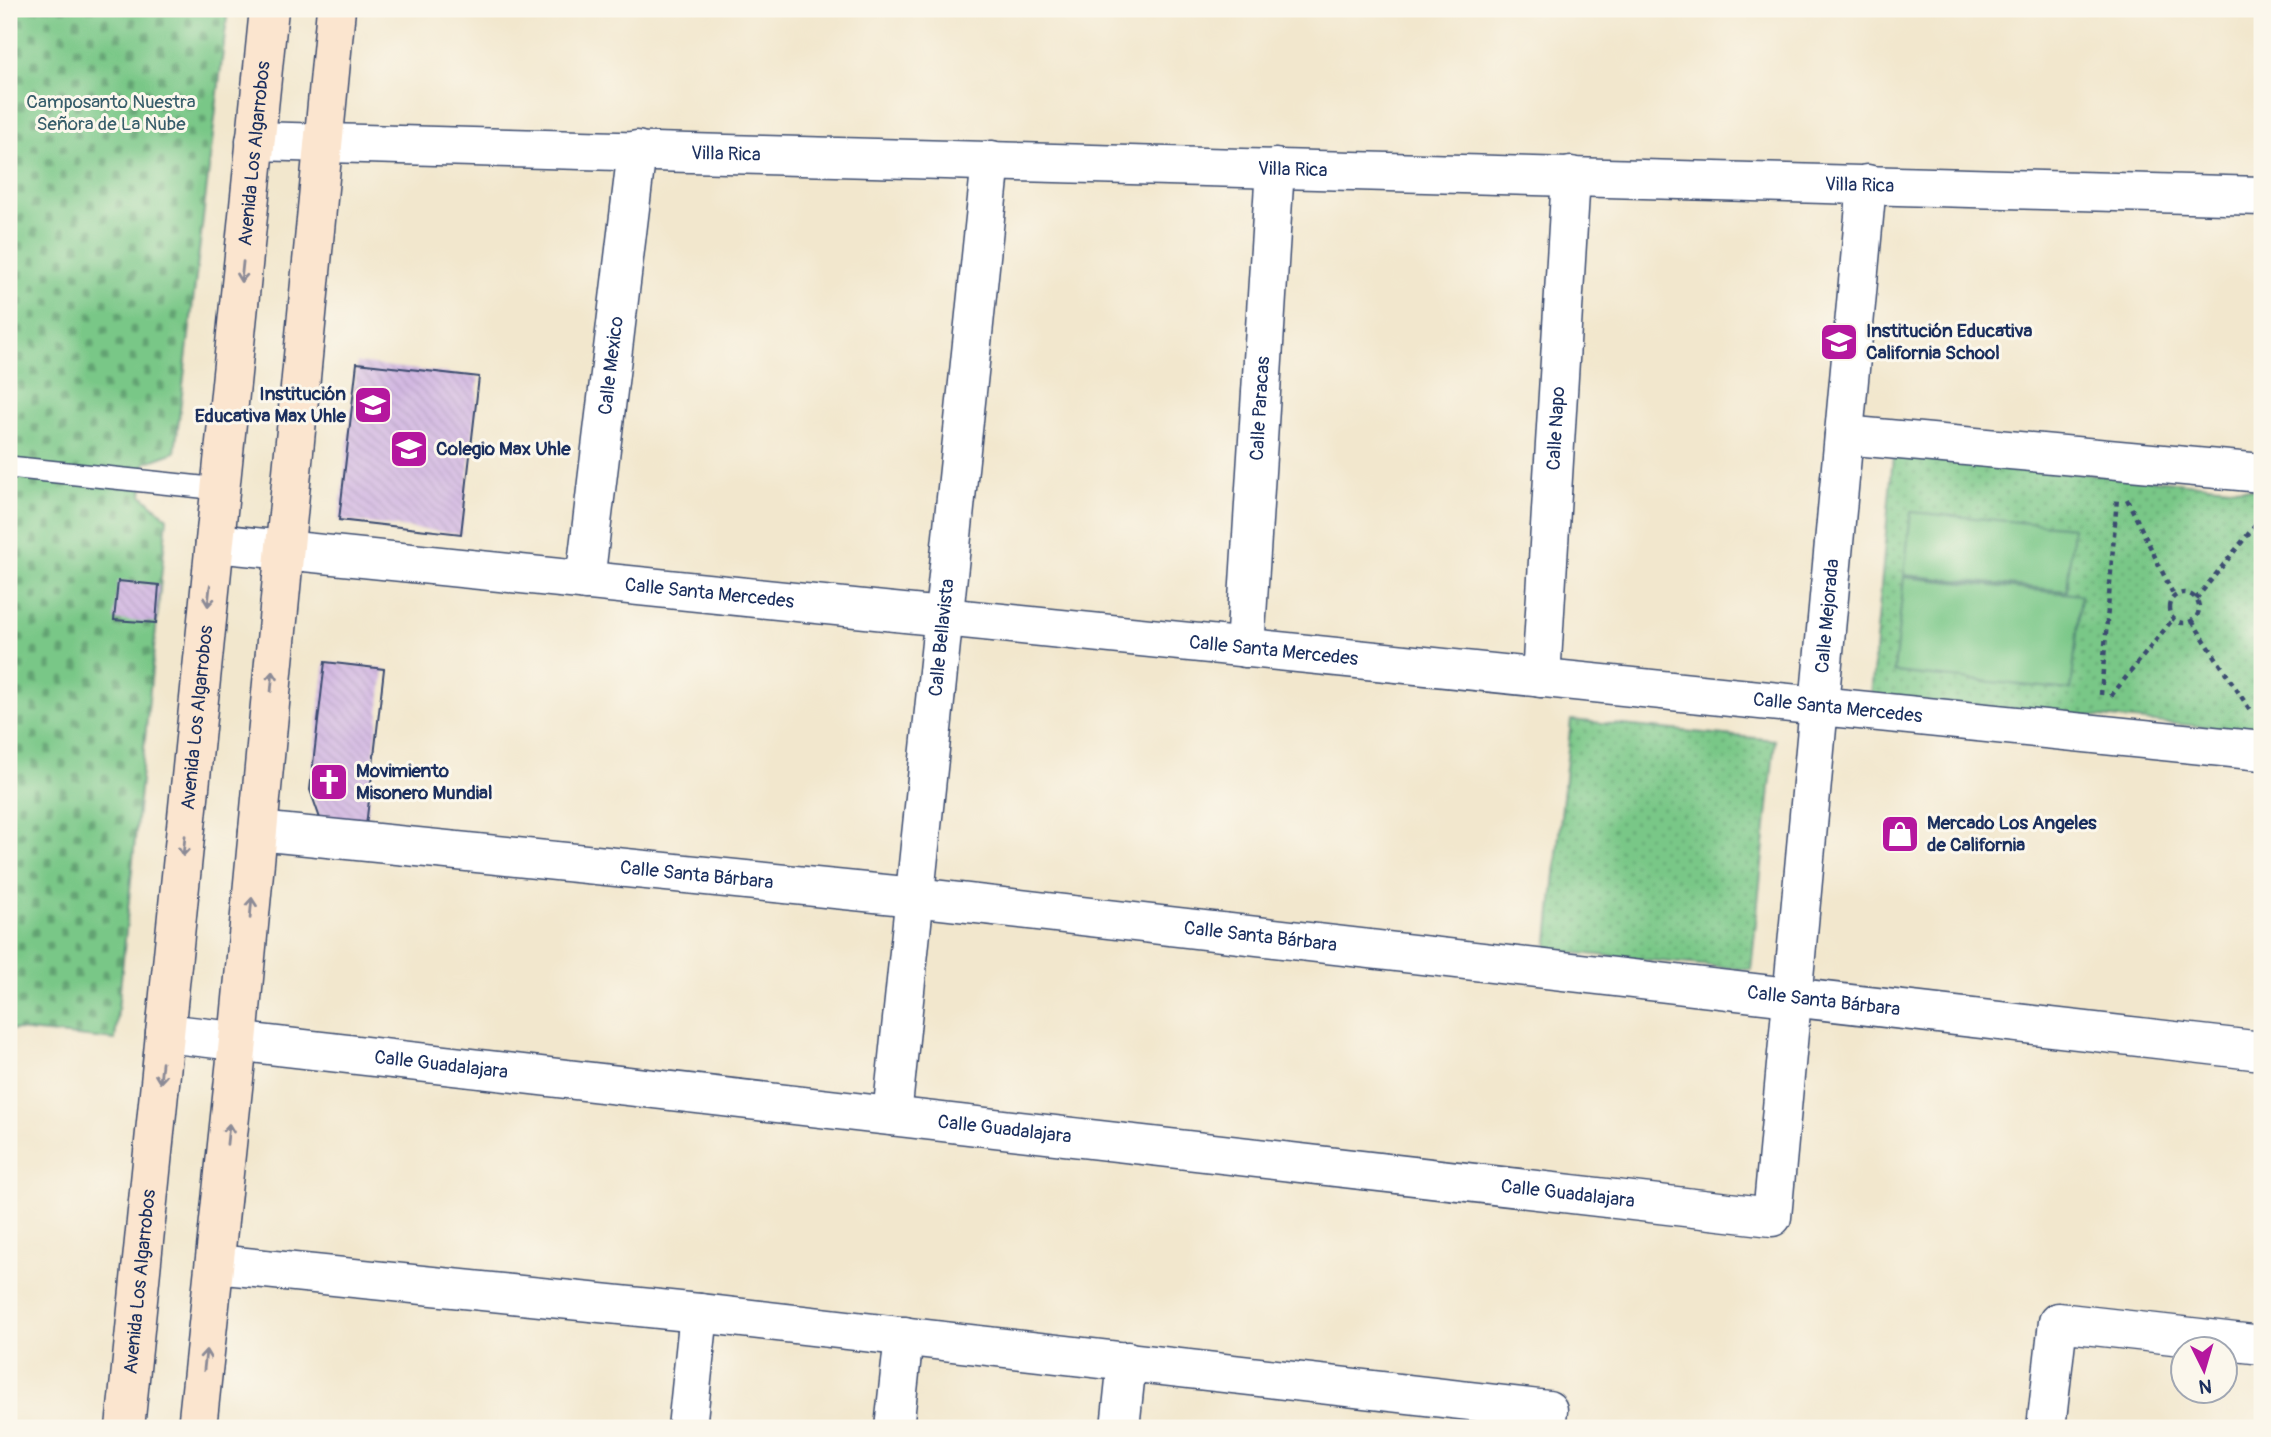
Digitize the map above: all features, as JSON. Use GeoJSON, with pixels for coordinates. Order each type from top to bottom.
{"type":"FeatureCollection","features":[{"type":"Feature","properties":{"kind":"street","name":"Avenida Los Algarrobos"},"geometry":{"type":"LineString","coordinates":[[125,1428],[269,9]]}},
{"type":"Feature","properties":{"kind":"street"},"geometry":{"type":"LineString","coordinates":[[197,1428],[238,1041],[336,9]]}},
{"type":"Feature","properties":{"kind":"street","name":"Villa Rica"},"geometry":{"type":"LineString","coordinates":[[255,141],[2262,196]]}},
{"type":"Feature","properties":{"kind":"street","name":"Calle Mexico"},"geometry":{"type":"LineString","coordinates":[[585,581],[637,150]]}},
{"type":"Feature","properties":{"kind":"street","name":"Calle Bellavista"},"geometry":{"type":"LineString","coordinates":[[892,1116],[991,160]]}},
{"type":"Feature","properties":{"kind":"street","name":"Calle Paracas"},"geometry":{"type":"LineString","coordinates":[[1245,649],[1275,168]]}},
{"type":"Feature","properties":{"kind":"street","name":"Calle Napo"},"geometry":{"type":"LineString","coordinates":[[1541,678],[1571,176]]}},
{"type":"Feature","properties":{"kind":"street","name":"Calle Mejorada"},"geometry":{"type":"LineString","coordinates":[[1772,1217],[1867,184]]}},
{"type":"Feature","properties":{"kind":"street"},"geometry":{"type":"LineString","coordinates":[[1844,435],[2119,471],[2262,474]]}},
{"type":"Feature","properties":{"kind":"street","name":"Calle Santa Mercedes"},"geometry":{"type":"LineString","coordinates":[[215,543],[1819,706],[2099,722],[2262,751]]}},
{"type":"Feature","properties":{"kind":"street","name":"Calle Santa Bárbara"},"geometry":{"type":"LineString","coordinates":[[258,831],[915,897],[2262,1051]]}},
{"type":"Feature","properties":{"kind":"street","name":"Calle Guadalajara"},"geometry":{"type":"LineString","coordinates":[[165,1033],[1772,1217]]}},
{"type":"Feature","properties":{"kind":"street"},"geometry":{"type":"LineString","coordinates":[[215,1264],[699,1313],[1548,1410],[1546,1428]]}},
{"type":"Feature","properties":{"kind":"street"},"geometry":{"type":"LineString","coordinates":[[687,1428],[699,1313]]}},
{"type":"Feature","properties":{"kind":"street"},"geometry":{"type":"LineString","coordinates":[[2046,1428],[2058,1322],[2262,1345]]}},
{"type":"Feature","properties":{"kind":"street"},"geometry":{"type":"LineString","coordinates":[[894,1428],[904,1336]]}},
{"type":"Feature","properties":{"kind":"street"},"geometry":{"type":"LineString","coordinates":[[1120,1428],[1127,1362]]}},
{"type":"Feature","properties":{"kind":"lane"},"geometry":{"type":"LineString","coordinates":[[9,467],[220,489]]}},
{"type":"Feature","properties":{"kind":"path"},"geometry":{"type":"LineString","coordinates":[[2119,471],[2174,596]]}},
{"type":"Feature","properties":{"kind":"path"},"geometry":{"type":"LineString","coordinates":[[2099,722],[2119,471]]}},
{"type":"Feature","properties":{"kind":"path"},"geometry":{"type":"LineString","coordinates":[[2196,599],[2262,517]]}},
{"type":"Feature","properties":{"kind":"path"},"geometry":{"type":"LineString","coordinates":[[2184,593],[2196,599],[2199,608],[2192,621],[2183,623],[2173,619],[2168,605],[2174,596],[2184,593]]}},
{"type":"Feature","properties":{"kind":"path"},"geometry":{"type":"LineString","coordinates":[[2099,722],[2173,619]]}},
{"type":"Feature","properties":{"kind":"path"},"geometry":{"type":"LineString","coordinates":[[2192,621],[2258,724],[2262,678]]}},
{"type":"Feature","properties":{"kind":"green space","name":"Camposanto Nuestra Señora de La Nube"},"geometry":{"type":"Polygon","coordinates":[[[9,9],[228,9],[175,452],[145,463],[142,495],[167,518],[115,1040],[9,1029],[9,9]]]}},
{"type":"Feature","properties":{"kind":"green space"},"geometry":{"type":"Polygon","coordinates":[[[1893,456],[2262,490],[2262,732],[1871,696],[1893,456]]]}},
{"type":"Feature","properties":{"kind":"green space"},"geometry":{"type":"Polygon","coordinates":[[[1911,512],[2073,527],[2067,591],[1904,575],[1911,512]]]}},
{"type":"Feature","properties":{"kind":"green space"},"geometry":{"type":"Polygon","coordinates":[[[1904,577],[2081,595],[2071,690],[1894,672],[1904,577]]]}},
{"type":"Feature","properties":{"kind":"green space"},"geometry":{"type":"Polygon","coordinates":[[[1571,720],[1775,740],[1751,970],[1547,950],[1571,720]]]}},
{"type":"Feature","properties":{"kind":"building","name":"Colegio Max Uhle"},"geometry":{"type":"Polygon","coordinates":[[[357,363],[479,377],[461,534],[339,520],[357,363]]]}},
{"type":"Feature","properties":{"kind":"building"},"geometry":{"type":"Polygon","coordinates":[[[118,581],[159,585],[156,623],[114,620],[118,581]]]}},
{"type":"Feature","properties":{"kind":"building"},"geometry":{"type":"Polygon","coordinates":[[[325,662],[384,669],[366,826],[321,821],[310,790],[325,662]]]}},
{"type":"Feature","properties":{"kind":"place","name":"Institución Educativa California School"},"geometry":{"type":"Point","coordinates":[1839,342]}},
{"type":"Feature","properties":{"kind":"place","name":"Institución Educativa Max Uhle"},"geometry":{"type":"Point","coordinates":[373,405]}},
{"type":"Feature","properties":{"kind":"place","name":"Colegio Max Uhle"},"geometry":{"type":"Point","coordinates":[409,449]}},
{"type":"Feature","properties":{"kind":"place","name":"Movimiento Misonero Mundial"},"geometry":{"type":"Point","coordinates":[329,782]}},
{"type":"Feature","properties":{"kind":"place","name":"Mercado Los Angeles de California"},"geometry":{"type":"Point","coordinates":[1900,834]}}]}
